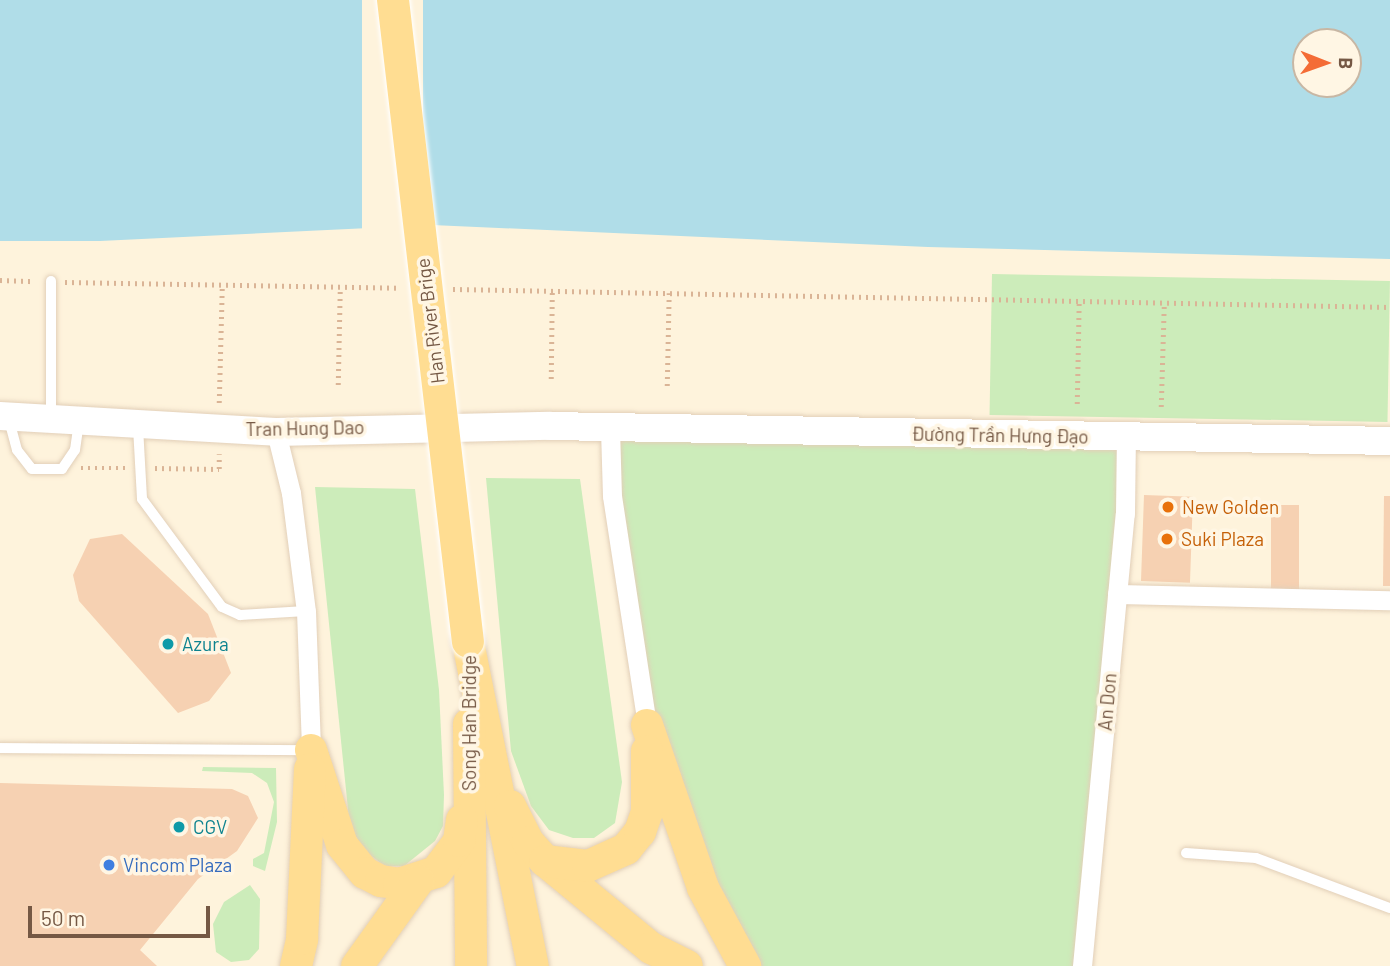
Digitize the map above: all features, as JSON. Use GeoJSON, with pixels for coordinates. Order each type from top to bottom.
{"type":"FeatureCollection","features":[{"type":"Feature","properties":{"kind":"main road","name":"Han River Brige"},"geometry":{"type":"LineString","coordinates":[[393,0],[468,642]]}},
{"type":"Feature","properties":{"kind":"main road","name":"Tran Hung Dao"},"geometry":{"type":"LineString","coordinates":[[4,416],[138,426],[276,432],[340,427],[610,429]]}},
{"type":"Feature","properties":{"kind":"main road","name":"Đường Trần Hưng Đạo"},"geometry":{"type":"LineString","coordinates":[[610,429],[1390,441]]}},
{"type":"Feature","properties":{"kind":"main road","name":"Song Han Bridge"},"geometry":{"type":"LineString","coordinates":[[468,642],[533,966]]}},
{"type":"Feature","properties":{"kind":"main road","name":"Song Han Bridge"},"geometry":{"type":"LineString","coordinates":[[468,642],[471,966]]}},
{"type":"Feature","properties":{"kind":"main road"},"geometry":{"type":"LineString","coordinates":[[545,861],[588,866],[608,860],[639,832],[647,812],[647,726]]}},
{"type":"Feature","properties":{"kind":"main road"},"geometry":{"type":"LineString","coordinates":[[647,726],[703,888],[745,966]]}},
{"type":"Feature","properties":{"kind":"main road"},"geometry":{"type":"LineString","coordinates":[[311,750],[351,860],[381,881],[418,881]]}},
{"type":"Feature","properties":{"kind":"main road"},"geometry":{"type":"LineString","coordinates":[[296,966],[302,939],[311,750]]}},
{"type":"Feature","properties":{"kind":"main road"},"geometry":{"type":"LineString","coordinates":[[490,756],[517,823],[545,861],[651,948],[687,966]]}},
{"type":"Feature","properties":{"kind":"main road"},"geometry":{"type":"LineString","coordinates":[[357,966],[418,881],[443,865],[459,841],[470,782]]}},
{"type":"Feature","properties":{"kind":"street"},"geometry":{"type":"LineString","coordinates":[[610,429],[612,496],[647,726]]}},
{"type":"Feature","properties":{"kind":"street"},"geometry":{"type":"LineString","coordinates":[[276,432],[291,493],[306,611],[311,750]]}},
{"type":"Feature","properties":{"kind":"street","name":"An Don"},"geometry":{"type":"LineString","coordinates":[[1082,966],[1117,594],[1126,437]]}},
{"type":"Feature","properties":{"kind":"street"},"geometry":{"type":"LineString","coordinates":[[1117,594],[1390,600]]}},
{"type":"Feature","properties":{"kind":"lane"},"geometry":{"type":"LineString","coordinates":[[51,281],[51,419]]}},
{"type":"Feature","properties":{"kind":"lane"},"geometry":{"type":"LineString","coordinates":[[4,416],[17,450],[32,469],[62,469],[75,450],[80,422]]}},
{"type":"Feature","properties":{"kind":"lane"},"geometry":{"type":"LineString","coordinates":[[138,426],[142,499],[222,607],[240,615],[306,611]]}},
{"type":"Feature","properties":{"kind":"lane"},"geometry":{"type":"LineString","coordinates":[[0,750],[311,750]]}},
{"type":"Feature","properties":{"kind":"lane"},"geometry":{"type":"LineString","coordinates":[[1186,853],[1256,858],[1390,908]]}},
{"type":"Feature","properties":{"kind":"path"},"geometry":{"type":"LineString","coordinates":[[0,281],[406,288]]}},
{"type":"Feature","properties":{"kind":"path"},"geometry":{"type":"LineString","coordinates":[[338,385],[340,287]]}},
{"type":"Feature","properties":{"kind":"path"},"geometry":{"type":"LineString","coordinates":[[446,289],[1390,307]]}},
{"type":"Feature","properties":{"kind":"path"},"geometry":{"type":"LineString","coordinates":[[551,379],[552,291]]}},
{"type":"Feature","properties":{"kind":"path"},"geometry":{"type":"LineString","coordinates":[[667,386],[669,293]]}},
{"type":"Feature","properties":{"kind":"path"},"geometry":{"type":"LineString","coordinates":[[1077,404],[1079,301]]}},
{"type":"Feature","properties":{"kind":"path"},"geometry":{"type":"LineString","coordinates":[[1161,407],[1164,303]]}},
{"type":"Feature","properties":{"kind":"green space"},"geometry":{"type":"Polygon","coordinates":[[[992,274],[1390,281],[1387,422],[990,415],[992,274]]]}},
{"type":"Feature","properties":{"kind":"green space"},"geometry":{"type":"Polygon","coordinates":[[[610,429],[1126,437],[1080,966],[745,966],[647,725],[610,429]]]}},
{"type":"Feature","properties":{"kind":"green space"},"geometry":{"type":"Polygon","coordinates":[[[486,478],[580,479],[622,782],[615,823],[594,838],[573,838],[549,830],[531,806],[511,751],[486,478]]]}},
{"type":"Feature","properties":{"kind":"green space"},"geometry":{"type":"Polygon","coordinates":[[[315,487],[415,489],[439,690],[444,795],[443,826],[435,841],[404,866],[385,866],[370,855],[357,840],[349,819],[315,487]]]}},
{"type":"Feature","properties":{"kind":"green space"},"geometry":{"type":"Polygon","coordinates":[[[203,767],[276,768],[277,822],[265,871],[253,866],[253,859],[264,853],[274,802],[267,783],[252,773],[202,771],[203,767]]]}},
{"type":"Feature","properties":{"kind":"green space"},"geometry":{"type":"Polygon","coordinates":[[[250,885],[260,899],[259,949],[249,960],[231,962],[216,952],[213,924],[224,902],[250,885]]]}},
{"type":"Feature","properties":{"kind":"water"},"geometry":{"type":"Polygon","coordinates":[[[0,0],[1390,0],[1390,259],[928,247],[432,225],[100,241],[0,241],[0,0]]]}},
{"type":"Feature","properties":{"kind":"pier"},"geometry":{"type":"Polygon","coordinates":[[[362,0],[423,0],[423,232],[362,232],[362,0]]]}},
{"type":"Feature","properties":{"kind":"building","name":"Suki Plaza"},"geometry":{"type":"Polygon","coordinates":[[[1144,495],[1193,497],[1190,583],[1141,581],[1144,495]]]}},
{"type":"Feature","properties":{"kind":"building"},"geometry":{"type":"Polygon","coordinates":[[[1384,496],[1390,496],[1390,586],[1383,586],[1384,496]]]}},
{"type":"Feature","properties":{"kind":"building"},"geometry":{"type":"Polygon","coordinates":[[[1271,505],[1299,505],[1299,589],[1271,589],[1271,505]]]}},
{"type":"Feature","properties":{"kind":"building","name":"Azura"},"geometry":{"type":"Polygon","coordinates":[[[122,534],[208,614],[231,673],[209,701],[178,713],[79,601],[73,575],[90,539],[122,534]]]}},
{"type":"Feature","properties":{"kind":"building","name":"Vincom Plaza"},"geometry":{"type":"Polygon","coordinates":[[[0,783],[232,789],[248,796],[258,818],[237,851],[198,879],[140,950],[157,966],[0,966],[0,783]]]}},
{"type":"Feature","properties":{"kind":"place","name":"New Golden"},"geometry":{"type":"Point","coordinates":[1168,507]}},
{"type":"Feature","properties":{"kind":"place","name":"Suki Plaza"},"geometry":{"type":"Point","coordinates":[1167,539]}},
{"type":"Feature","properties":{"kind":"place","name":"Azura"},"geometry":{"type":"Point","coordinates":[168,644]}},
{"type":"Feature","properties":{"kind":"place","name":"CGV"},"geometry":{"type":"Point","coordinates":[179,827]}},
{"type":"Feature","properties":{"kind":"place","name":"Vincom Plaza"},"geometry":{"type":"Point","coordinates":[109,865]}}]}
